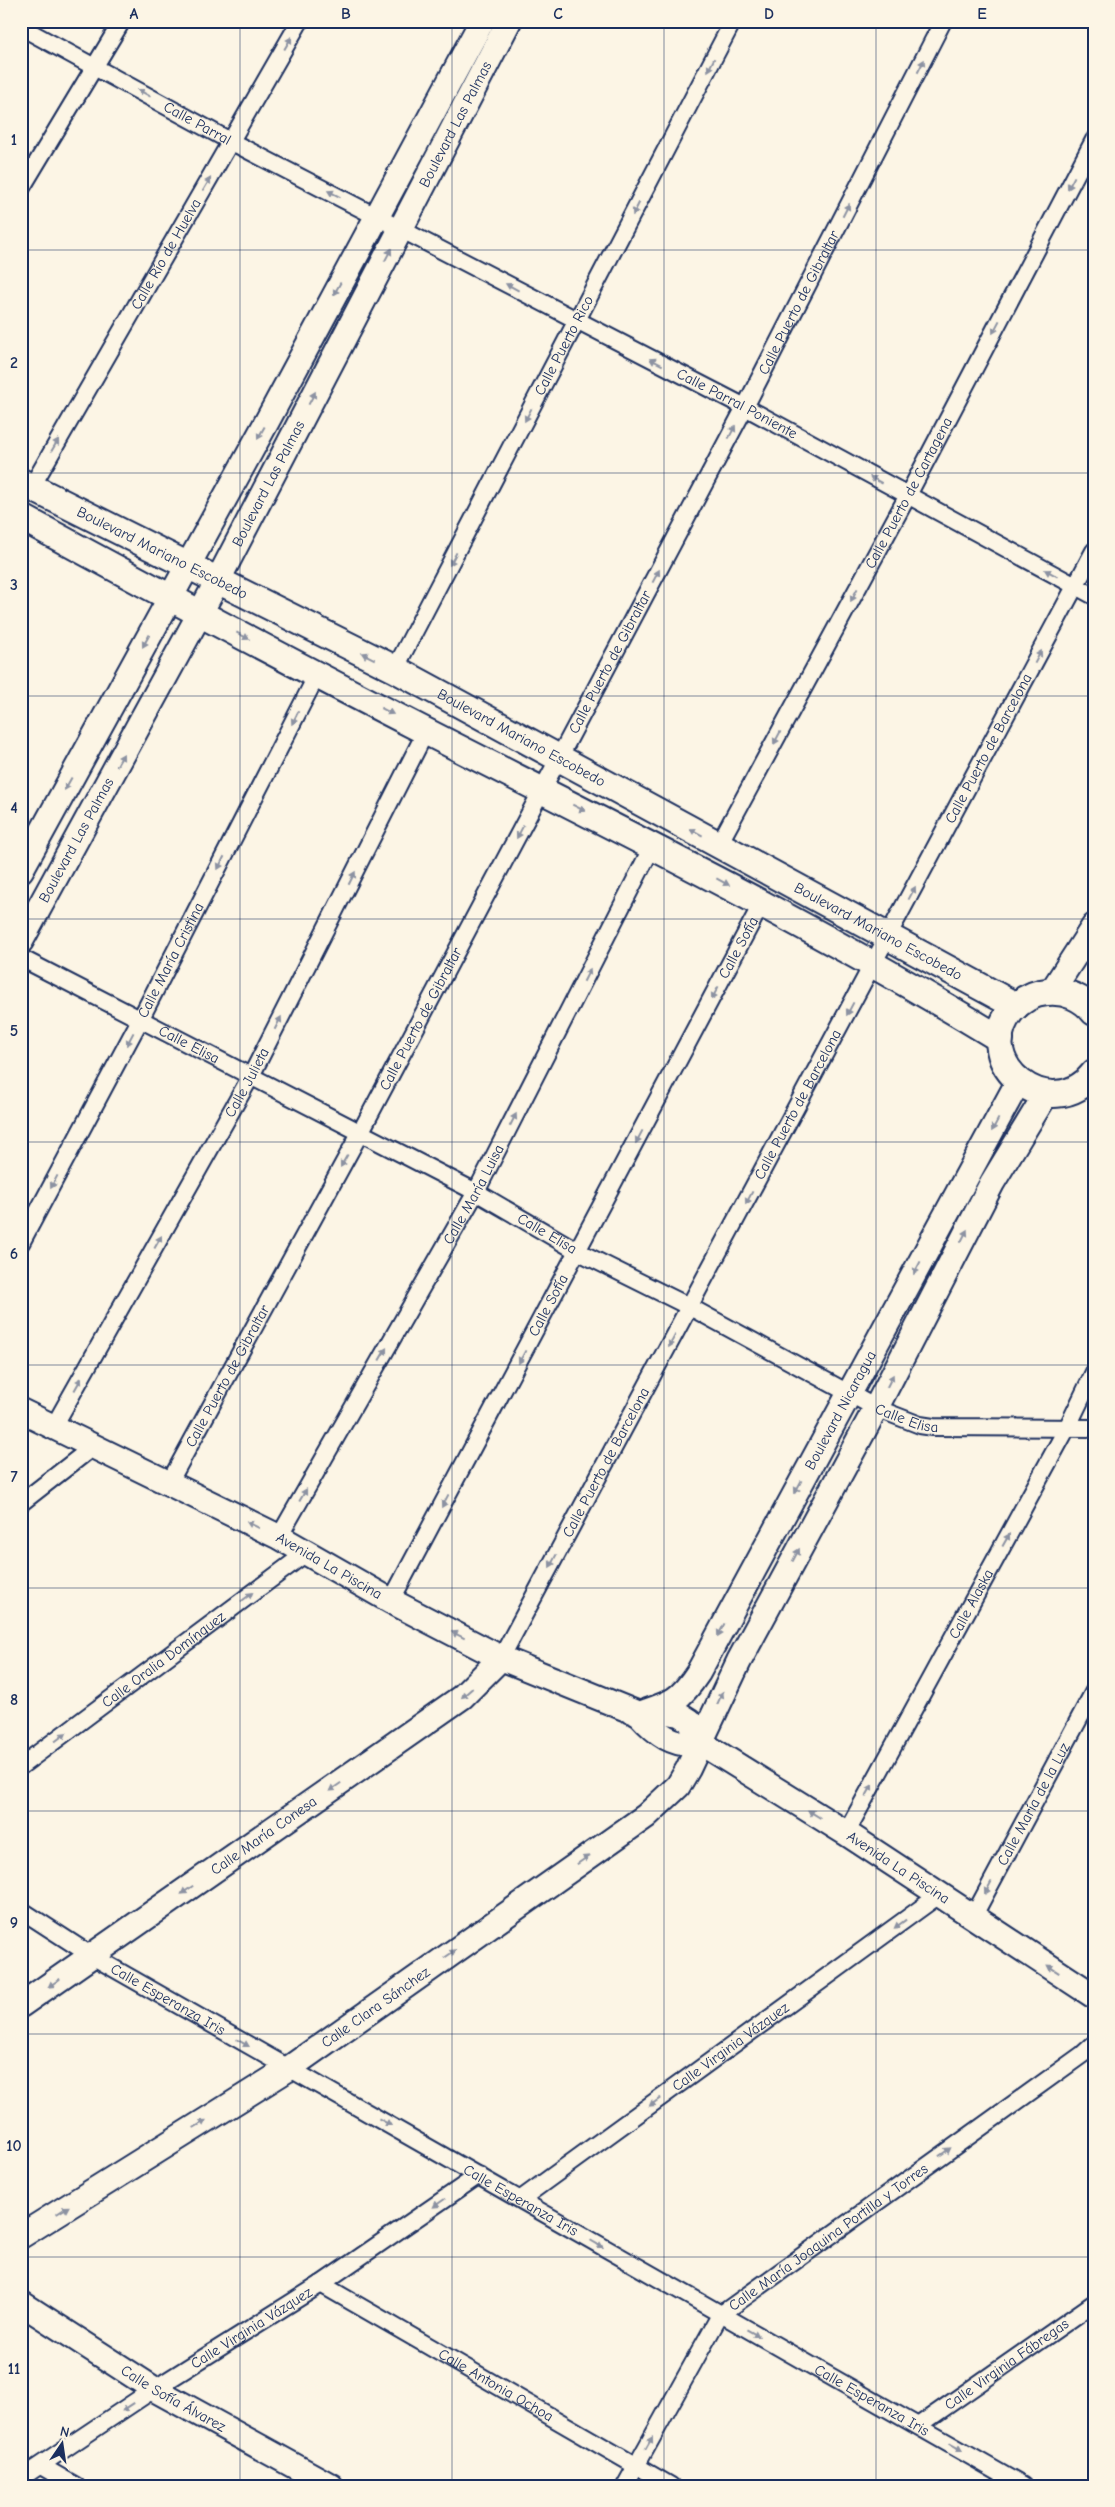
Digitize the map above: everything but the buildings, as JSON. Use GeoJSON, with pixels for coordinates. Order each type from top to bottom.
{"type":"FeatureCollection","features":[{"type":"Feature","properties":{"kind":"main road","name":"Boulevard Mariano Escobedo"},"geometry":{"type":"LineString","coordinates":[[26,485],[217,582],[395,669],[1016,1006]]}},
{"type":"Feature","properties":{"kind":"main road"},"geometry":{"type":"LineString","coordinates":[[21,517],[169,598],[426,731],[653,845],[762,903],[1000,1039]]}},
{"type":"Feature","properties":{"kind":"main road"},"geometry":{"type":"LineString","coordinates":[[1092,1006],[1066,993],[1052,991],[1039,993],[1016,1006],[1008,1015],[1000,1039],[1004,1062],[1018,1082],[1031,1090],[1046,1094],[1062,1094],[1076,1089],[1094,1073]]}},
{"type":"Feature","properties":{"kind":"street"},"geometry":{"type":"LineString","coordinates":[[21,189],[122,21]]}},
{"type":"Feature","properties":{"kind":"street","name":"Calle Río de Huelva"},"geometry":{"type":"LineString","coordinates":[[26,485],[232,142],[300,21]]}},
{"type":"Feature","properties":{"kind":"street","name":"Boulevard Las Palmas"},"geometry":{"type":"LineString","coordinates":[[21,870],[378,216],[482,21]]}},
{"type":"Feature","properties":{"kind":"street","name":"Boulevard Las Palmas"},"geometry":{"type":"LineString","coordinates":[[21,941],[217,582],[509,21]]}},
{"type":"Feature","properties":{"kind":"street","name":"Calle Puerto Rico"},"geometry":{"type":"LineString","coordinates":[[395,669],[733,21]]}},
{"type":"Feature","properties":{"kind":"street","name":"Calle Puerto de Gibraltar"},"geometry":{"type":"LineString","coordinates":[[168,1483],[360,1132],[559,758],[745,407],[943,21]]}},
{"type":"Feature","properties":{"kind":"street","name":"Calle Parral"},"geometry":{"type":"LineString","coordinates":[[21,26],[232,142],[378,216]]}},
{"type":"Feature","properties":{"kind":"street","name":"Calle Puerto de Cartagena"},"geometry":{"type":"LineString","coordinates":[[719,844],[907,497],[1094,140]]}},
{"type":"Feature","properties":{"kind":"street","name":"Calle Parral Poniente"},"geometry":{"type":"LineString","coordinates":[[378,216],[745,407],[907,497],[1094,596]]}},
{"type":"Feature","properties":{"kind":"street","name":"Calle Puerto de Barcelona"},"geometry":{"type":"LineString","coordinates":[[501,1658],[874,966],[1094,551]]}},
{"type":"Feature","properties":{"kind":"street","name":"Calle María Cristina"},"geometry":{"type":"LineString","coordinates":[[21,1243],[141,1018],[317,675]]}},
{"type":"Feature","properties":{"kind":"street","name":"Calle Julieta"},"geometry":{"type":"LineString","coordinates":[[54,1426],[251,1076],[426,731]]}},
{"type":"Feature","properties":{"kind":"street","name":"Calle María Luisa"},"geometry":{"type":"LineString","coordinates":[[279,1537],[476,1192],[653,845]]}},
{"type":"Feature","properties":{"kind":"street","name":"Calle Sofía"},"geometry":{"type":"LineString","coordinates":[[391,1601],[579,1252],[762,903]]}},
{"type":"Feature","properties":{"kind":"street"},"geometry":{"type":"LineString","coordinates":[[1052,991],[1094,926]]}},
{"type":"Feature","properties":{"kind":"street","name":"Calle Elisa"},"geometry":{"type":"LineString","coordinates":[[21,958],[141,1018],[476,1192],[579,1252],[690,1307],[876,1408],[920,1425],[933,1427],[1094,1428]]}},
{"type":"Feature","properties":{"kind":"street","name":"Boulevard Nicaragua"},"geometry":{"type":"LineString","coordinates":[[640,1714],[670,1704],[680,1698],[698,1673],[1018,1082]]}},
{"type":"Feature","properties":{"kind":"street","name":"Boulevard Nicaragua"},"geometry":{"type":"LineString","coordinates":[[701,1743],[735,1668],[876,1408],[992,1183],[1046,1094]]}},
{"type":"Feature","properties":{"kind":"street","name":"Calle Alaska"},"geometry":{"type":"LineString","coordinates":[[846,1833],[1067,1428],[1094,1372]]}},
{"type":"Feature","properties":{"kind":"street","name":"Avenida La Piscina"},"geometry":{"type":"LineString","coordinates":[[21,1411],[279,1537],[391,1601],[501,1658],[640,1714],[666,1712],[679,1714],[690,1721],[701,1743],[846,1833],[1094,1996]]}},
{"type":"Feature","properties":{"kind":"street"},"geometry":{"type":"LineString","coordinates":[[21,1503],[94,1446]]}},
{"type":"Feature","properties":{"kind":"street","name":"Calle Oralia Domínguez"},"geometry":{"type":"LineString","coordinates":[[21,1766],[306,1553]]}},
{"type":"Feature","properties":{"kind":"street","name":"Calle María Conesa"},"geometry":{"type":"LineString","coordinates":[[21,2006],[456,1702],[501,1658]]}},
{"type":"Feature","properties":{"kind":"street","name":"Calle María de la Luz"},"geometry":{"type":"LineString","coordinates":[[973,1917],[1094,1691]]}},
{"type":"Feature","properties":{"kind":"street","name":"Calle Clara Sánchez"},"geometry":{"type":"LineString","coordinates":[[21,2236],[288,2069],[646,1816],[678,1786],[701,1743]]}},
{"type":"Feature","properties":{"kind":"street","name":"Calle Virginia Vázquez"},"geometry":{"type":"LineString","coordinates":[[521,2199],[939,1895]]}},
{"type":"Feature","properties":{"kind":"street","name":"Calle Esperanza Iris"},"geometry":{"type":"LineString","coordinates":[[21,1910],[92,1956],[288,2069],[479,2175],[720,2315],[1023,2486]]}},
{"type":"Feature","properties":{"kind":"street","name":"Calle María Joaquina Portilla y Torres"},"geometry":{"type":"LineString","coordinates":[[625,2486],[720,2315],[1084,2054],[1094,2044]]}},
{"type":"Feature","properties":{"kind":"street","name":"Calle Virginia Vázquez"},"geometry":{"type":"LineString","coordinates":[[21,2478],[154,2389],[322,2284],[479,2175]]}},
{"type":"Feature","properties":{"kind":"street","name":"Calle Antonia Ochoa"},"geometry":{"type":"LineString","coordinates":[[322,2284],[670,2486]]}},
{"type":"Feature","properties":{"kind":"street","name":"Calle Sofía Álvarez"},"geometry":{"type":"LineString","coordinates":[[21,2303],[154,2389],[326,2485]]}},
{"type":"Feature","properties":{"kind":"street","name":"Calle Virginia Fábregas"},"geometry":{"type":"LineString","coordinates":[[918,2426],[1094,2303]]}},
{"type":"Feature","properties":{"kind":"street"},"geometry":{"type":"LineString","coordinates":[[41,2466],[76,2486]]}}]}
